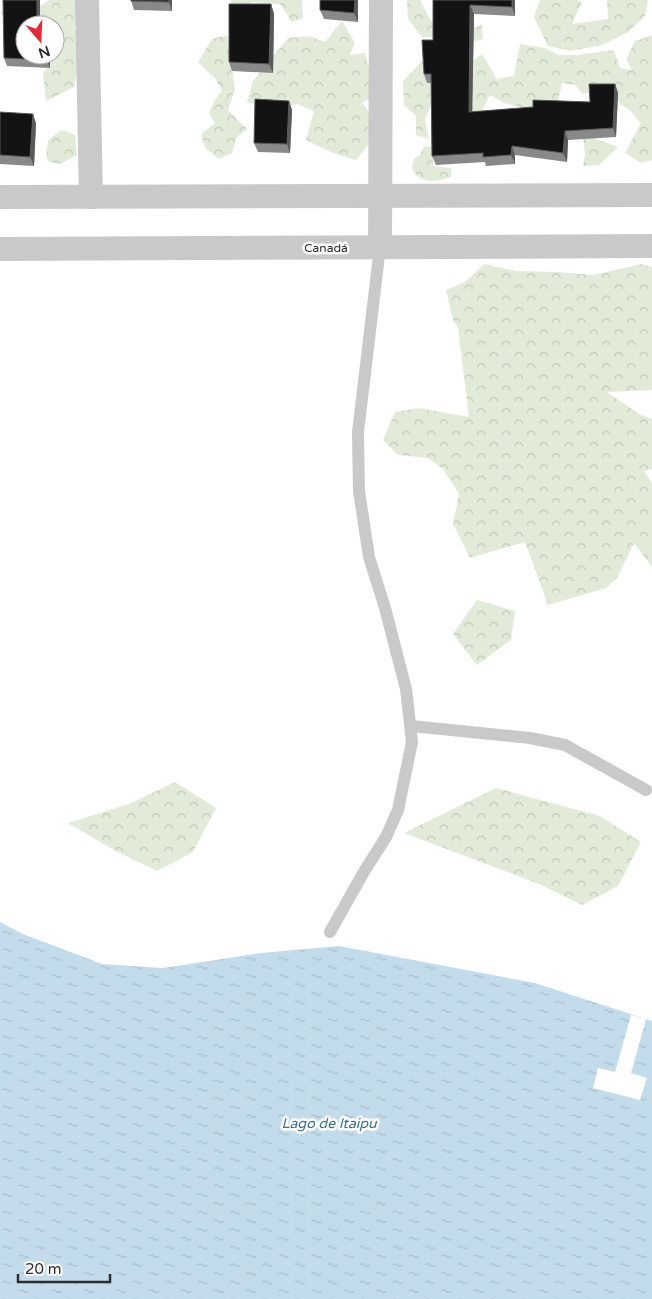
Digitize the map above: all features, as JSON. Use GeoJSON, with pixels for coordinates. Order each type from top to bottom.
{"type":"FeatureCollection","features":[{"type":"Feature","properties":{"kind":"street"},"geometry":{"type":"LineString","coordinates":[[87,0],[92,197]]}},
{"type":"Feature","properties":{"kind":"street"},"geometry":{"type":"LineString","coordinates":[[380,248],[381,0]]}},
{"type":"Feature","properties":{"kind":"street"},"geometry":{"type":"LineString","coordinates":[[0,196],[379,197],[652,195]]}},
{"type":"Feature","properties":{"kind":"street","name":"Canadá"},"geometry":{"type":"LineString","coordinates":[[0,249],[652,246]]}},
{"type":"Feature","properties":{"kind":"lane"},"geometry":{"type":"LineString","coordinates":[[330,932],[364,870],[386,837],[398,810],[412,742],[406,689],[385,608],[369,557],[359,491],[358,432],[380,248]]}},
{"type":"Feature","properties":{"kind":"lane"},"geometry":{"type":"LineString","coordinates":[[411,726],[530,738],[565,745],[646,790]]}},
{"type":"Feature","properties":{"kind":"green space"},"geometry":{"type":"Polygon","coordinates":[[[17,0],[37,8],[49,0],[74,0],[77,2],[81,21],[74,27],[83,43],[74,87],[46,101],[43,73],[49,65],[65,65],[65,15],[15,15],[15,22],[0,13],[17,0]]]}},
{"type":"Feature","properties":{"kind":"green space"},"geometry":{"type":"Polygon","coordinates":[[[231,0],[302,0],[303,18],[292,22],[280,4],[252,2],[232,13],[231,0]]]}},
{"type":"Feature","properties":{"kind":"green space"},"geometry":{"type":"Polygon","coordinates":[[[407,0],[422,0],[421,2],[431,21],[449,18],[473,28],[482,25],[483,39],[460,44],[439,37],[422,37],[408,19],[407,0]]]}},
{"type":"Feature","properties":{"kind":"green space"},"geometry":{"type":"Polygon","coordinates":[[[540,0],[576,0],[582,2],[572,24],[608,19],[607,0],[648,0],[645,16],[628,32],[602,45],[570,51],[548,46],[534,17],[540,0]]]}},
{"type":"Feature","properties":{"kind":"green space"},"geometry":{"type":"Polygon","coordinates":[[[342,21],[355,43],[350,55],[365,53],[370,71],[380,93],[362,103],[372,117],[368,145],[356,160],[333,153],[306,140],[314,111],[297,104],[273,109],[247,102],[253,81],[288,38],[309,36],[325,42],[342,21]]]}},
{"type":"Feature","properties":{"kind":"green space"},"geometry":{"type":"Polygon","coordinates":[[[227,35],[235,89],[228,110],[247,129],[236,138],[232,153],[219,159],[205,148],[201,134],[215,123],[209,113],[222,90],[215,78],[198,62],[212,39],[227,35]]]}},
{"type":"Feature","properties":{"kind":"green space"},"geometry":{"type":"Polygon","coordinates":[[[652,35],[652,160],[641,163],[625,153],[641,123],[630,110],[620,104],[607,88],[583,94],[575,85],[562,83],[558,101],[529,109],[504,103],[490,95],[480,114],[468,111],[436,91],[425,120],[429,139],[416,135],[416,116],[404,105],[403,81],[424,59],[471,62],[482,54],[497,79],[514,76],[520,44],[545,48],[558,55],[577,55],[614,50],[620,68],[632,70],[626,59],[635,41],[652,35]]]}},
{"type":"Feature","properties":{"kind":"green space"},"geometry":{"type":"Polygon","coordinates":[[[62,130],[75,135],[77,155],[60,164],[49,162],[46,157],[48,140],[62,130]]]}},
{"type":"Feature","properties":{"kind":"green space"},"geometry":{"type":"Polygon","coordinates":[[[583,137],[594,138],[618,147],[599,165],[583,166],[585,154],[583,137]]]}},
{"type":"Feature","properties":{"kind":"green space"},"geometry":{"type":"Polygon","coordinates":[[[424,146],[433,147],[433,166],[451,168],[451,177],[429,181],[420,178],[416,174],[412,169],[414,159],[420,155],[424,146]]]}},
{"type":"Feature","properties":{"kind":"green space"},"geometry":{"type":"Polygon","coordinates":[[[484,264],[516,271],[593,275],[642,264],[652,267],[652,390],[607,392],[639,414],[652,419],[652,469],[644,471],[652,483],[652,567],[634,543],[617,578],[606,588],[548,605],[525,542],[470,558],[453,524],[459,494],[443,469],[428,458],[398,455],[383,440],[395,412],[419,408],[469,417],[458,328],[453,320],[446,290],[465,282],[484,264]]]}},
{"type":"Feature","properties":{"kind":"green space"},"geometry":{"type":"Polygon","coordinates":[[[477,600],[515,611],[511,640],[477,665],[453,634],[477,600]]]}},
{"type":"Feature","properties":{"kind":"green space"},"geometry":{"type":"Polygon","coordinates":[[[175,782],[216,808],[193,852],[157,871],[114,850],[68,823],[129,804],[175,782]]]}},
{"type":"Feature","properties":{"kind":"green space"},"geometry":{"type":"Polygon","coordinates":[[[496,788],[600,816],[641,842],[618,886],[582,905],[539,884],[404,833],[496,788]]]}},
{"type":"Feature","properties":{"kind":"water","name":"Lago de Itaipu"},"geometry":{"type":"Polygon","coordinates":[[[0,922],[23,934],[102,964],[163,968],[261,953],[339,946],[535,983],[652,1021],[652,1299],[0,1299],[0,922]]]}},
{"type":"Feature","properties":{"kind":"pier"},"geometry":{"type":"Polygon","coordinates":[[[631,1015],[646,1019],[631,1073],[647,1078],[640,1100],[593,1088],[598,1068],[615,1072],[631,1015]]]}},
{"type":"Feature","properties":{"kind":"building"},"geometry":{"type":"Polygon","coordinates":[[[3,0],[37,0],[37,15],[15,15],[15,59],[4,58],[3,0]]]}},
{"type":"Feature","properties":{"kind":"building"},"geometry":{"type":"Polygon","coordinates":[[[169,0],[169,2],[131,1],[169,0]]]}},
{"type":"Feature","properties":{"kind":"building"},"geometry":{"type":"Polygon","coordinates":[[[320,0],[355,0],[354,13],[320,10],[320,0]]]}},
{"type":"Feature","properties":{"kind":"building"},"geometry":{"type":"Polygon","coordinates":[[[433,0],[512,0],[512,7],[470,5],[469,112],[533,107],[533,100],[590,102],[589,84],[615,84],[613,128],[565,131],[563,153],[512,146],[511,155],[483,157],[483,153],[432,156],[431,74],[424,74],[422,40],[433,40],[433,0]]]}},
{"type":"Feature","properties":{"kind":"building"},"geometry":{"type":"Polygon","coordinates":[[[229,4],[271,4],[269,64],[229,62],[229,4]]]}},
{"type":"Feature","properties":{"kind":"building"},"geometry":{"type":"Polygon","coordinates":[[[255,99],[289,101],[287,144],[254,143],[255,99]]]}},
{"type":"Feature","properties":{"kind":"building"},"geometry":{"type":"Polygon","coordinates":[[[0,112],[33,114],[30,157],[0,155],[0,112]]]}}]}
